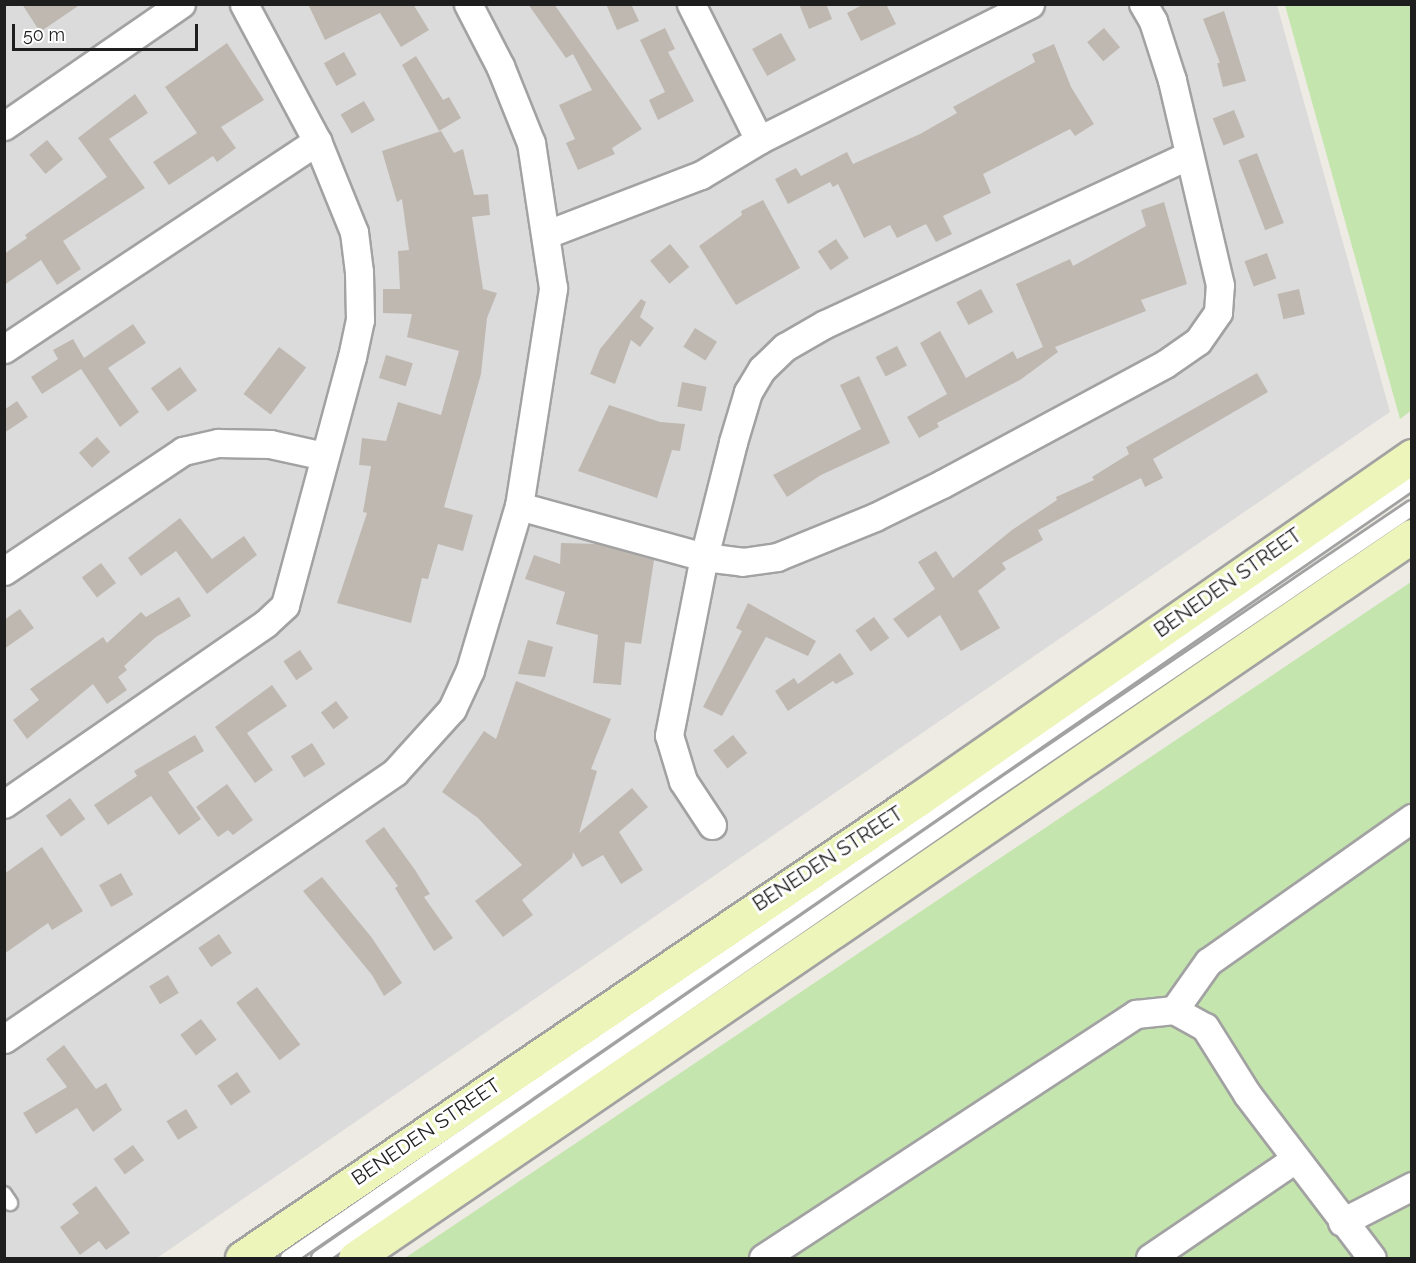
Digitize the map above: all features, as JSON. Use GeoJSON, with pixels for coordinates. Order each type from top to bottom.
{"type":"FeatureCollection","features":[{"type":"Feature","properties":{"kind":"main road","name":"BENEDEN STREET"},"geometry":{"type":"LineString","coordinates":[[242,1258],[917,800],[1412,456]]}},
{"type":"Feature","properties":{"kind":"main road"},"geometry":{"type":"LineString","coordinates":[[355,1258],[1412,536]]}},
{"type":"Feature","properties":{"kind":"street"},"geometry":{"type":"LineString","coordinates":[[4,126],[181,4]]}},
{"type":"Feature","properties":{"kind":"street"},"geometry":{"type":"LineString","coordinates":[[4,804],[266,623],[285,605],[324,456],[340,405],[360,320],[359,281],[354,232],[317,141],[244,4]]}},
{"type":"Feature","properties":{"kind":"street"},"geometry":{"type":"LineString","coordinates":[[4,1039],[395,772],[426,742],[452,710],[470,670],[519,506],[553,288],[547,234],[531,143],[500,66],[468,4]]}},
{"type":"Feature","properties":{"kind":"street"},"geometry":{"type":"LineString","coordinates":[[691,4],[759,140]]}},
{"type":"Feature","properties":{"kind":"street"},"geometry":{"type":"LineString","coordinates":[[547,234],[701,176],[759,140],[1030,4]]}},
{"type":"Feature","properties":{"kind":"street"},"geometry":{"type":"LineString","coordinates":[[519,506],[704,557],[742,562],[777,557],[875,517],[1144,375],[1198,341],[1218,312],[1220,285],[1162,51],[1153,21],[1143,4]]}},
{"type":"Feature","properties":{"kind":"street"},"geometry":{"type":"LineString","coordinates":[[4,349],[317,141]]}},
{"type":"Feature","properties":{"kind":"street"},"geometry":{"type":"LineString","coordinates":[[712,825],[683,781],[669,735],[704,557],[748,392],[774,355],[825,324],[1189,155]]}},
{"type":"Feature","properties":{"kind":"street"},"geometry":{"type":"LineString","coordinates":[[4,571],[183,451],[218,443],[270,444],[324,456]]}},
{"type":"Feature","properties":{"kind":"street"},"geometry":{"type":"LineString","coordinates":[[1174,1010],[1209,962],[1412,818]]}},
{"type":"Feature","properties":{"kind":"street"},"geometry":{"type":"LineString","coordinates":[[763,1258],[1136,1014],[1174,1010],[1205,1027],[1295,1159],[1372,1258]]}},
{"type":"Feature","properties":{"kind":"street"},"geometry":{"type":"LineString","coordinates":[[1150,1258],[1295,1159]]}},
{"type":"Feature","properties":{"kind":"street"},"geometry":{"type":"LineString","coordinates":[[1342,1222],[1412,1186]]}},
{"type":"Feature","properties":{"kind":"lane"},"geometry":{"type":"LineString","coordinates":[[288,1258],[1412,482]]}},
{"type":"Feature","properties":{"kind":"lane"},"geometry":{"type":"LineString","coordinates":[[319,1258],[983,799],[1412,508]]}},
{"type":"Feature","properties":{"kind":"shaded area"},"geometry":{"type":"Polygon","coordinates":[[[5,5],[1277,5],[1390,412],[157,1258],[5,1258],[5,5]]]}},
{"type":"Feature","properties":{"kind":"green space"},"geometry":{"type":"Polygon","coordinates":[[[1285,5],[1411,5],[1412,410],[1400,419],[1285,5]]]}},
{"type":"Feature","properties":{"kind":"green space"},"geometry":{"type":"Polygon","coordinates":[[[1411,582],[1411,1258],[405,1258],[1411,582]]]}},
{"type":"Feature","properties":{"kind":"building"},"geometry":{"type":"Polygon","coordinates":[[[22,4],[81,4],[40,32],[22,4]]]}},
{"type":"Feature","properties":{"kind":"building"},"geometry":{"type":"Polygon","coordinates":[[[308,4],[413,4],[429,30],[401,47],[380,13],[325,40],[308,4]]]}},
{"type":"Feature","properties":{"kind":"building"},"geometry":{"type":"Polygon","coordinates":[[[528,4],[554,4],[642,129],[612,148],[615,154],[578,170],[566,143],[575,139],[559,105],[592,90],[573,54],[566,58],[528,4]]]}},
{"type":"Feature","properties":{"kind":"building"},"geometry":{"type":"Polygon","coordinates":[[[606,4],[631,4],[639,21],[617,30],[606,4]]]}},
{"type":"Feature","properties":{"kind":"building"},"geometry":{"type":"Polygon","coordinates":[[[799,4],[826,4],[832,19],[809,29],[799,4]]]}},
{"type":"Feature","properties":{"kind":"building"},"geometry":{"type":"Polygon","coordinates":[[[864,4],[886,4],[896,24],[861,41],[847,13],[864,4]]]}},
{"type":"Feature","properties":{"kind":"building"},"geometry":{"type":"Polygon","coordinates":[[[1224,11],[1246,81],[1223,87],[1217,63],[1220,63],[1203,19],[1224,11]]]}},
{"type":"Feature","properties":{"kind":"building"},"geometry":{"type":"Polygon","coordinates":[[[665,28],[675,49],[668,52],[694,101],[658,120],[649,100],[665,92],[640,40],[665,28]]]}},
{"type":"Feature","properties":{"kind":"building"},"geometry":{"type":"Polygon","coordinates":[[[1104,28],[1120,47],[1103,61],[1087,42],[1104,28]]]}},
{"type":"Feature","properties":{"kind":"building"},"geometry":{"type":"Polygon","coordinates":[[[781,33],[796,60],[767,76],[752,49],[781,33]]]}},
{"type":"Feature","properties":{"kind":"building"},"geometry":{"type":"Polygon","coordinates":[[[227,43],[264,100],[221,127],[236,148],[217,162],[213,156],[169,185],[153,162],[197,133],[165,87],[227,43]]]}},
{"type":"Feature","properties":{"kind":"building"},"geometry":{"type":"Polygon","coordinates":[[[1054,44],[1071,87],[1094,124],[1075,136],[1070,129],[983,174],[991,193],[943,216],[952,234],[936,242],[926,224],[897,238],[890,225],[864,238],[838,184],[833,187],[830,182],[788,204],[775,179],[796,168],[801,176],[847,152],[853,164],[920,134],[957,113],[953,107],[1035,62],[1032,54],[1054,44]]]}},
{"type":"Feature","properties":{"kind":"building"},"geometry":{"type":"Polygon","coordinates":[[[344,52],[357,75],[336,86],[324,63],[344,52]]]}},
{"type":"Feature","properties":{"kind":"building"},"geometry":{"type":"Polygon","coordinates":[[[416,56],[443,100],[449,97],[461,118],[439,131],[402,65],[416,56]]]}},
{"type":"Feature","properties":{"kind":"building"},"geometry":{"type":"Polygon","coordinates":[[[135,94],[148,113],[109,139],[145,188],[63,241],[81,269],[57,285],[41,260],[4,285],[4,254],[27,238],[25,235],[107,177],[78,138],[135,94]]]}},
{"type":"Feature","properties":{"kind":"building"},"geometry":{"type":"Polygon","coordinates":[[[364,101],[375,120],[352,134],[341,114],[364,101]]]}},
{"type":"Feature","properties":{"kind":"building"},"geometry":{"type":"Polygon","coordinates":[[[1234,110],[1245,137],[1224,146],[1213,119],[1234,110]]]}},
{"type":"Feature","properties":{"kind":"building"},"geometry":{"type":"Polygon","coordinates":[[[441,131],[454,153],[463,149],[474,195],[488,194],[490,215],[472,217],[483,289],[497,293],[487,318],[481,374],[444,507],[473,515],[463,551],[438,544],[428,579],[422,578],[411,623],[337,603],[367,513],[363,512],[371,466],[359,465],[362,438],[386,441],[398,402],[441,415],[459,351],[407,337],[412,314],[383,313],[383,289],[400,289],[398,251],[409,250],[402,199],[397,202],[382,151],[441,131]]]}},
{"type":"Feature","properties":{"kind":"building"},"geometry":{"type":"Polygon","coordinates":[[[47,140],[63,159],[45,174],[29,155],[47,140]]]}},
{"type":"Feature","properties":{"kind":"building"},"geometry":{"type":"Polygon","coordinates":[[[1257,153],[1284,223],[1265,230],[1238,160],[1257,153]]]}},
{"type":"Feature","properties":{"kind":"building"},"geometry":{"type":"Polygon","coordinates":[[[763,200],[800,268],[736,305],[699,246],[742,215],[741,211],[763,200]]]}},
{"type":"Feature","properties":{"kind":"building"},"geometry":{"type":"Polygon","coordinates":[[[1164,202],[1187,284],[1141,300],[1146,311],[1055,347],[1058,352],[1020,380],[937,423],[939,427],[919,438],[907,417],[947,394],[920,343],[940,331],[966,378],[1013,351],[1017,359],[1043,347],[1016,284],[1070,259],[1073,266],[1146,226],[1141,210],[1164,202]]]}},
{"type":"Feature","properties":{"kind":"building"},"geometry":{"type":"Polygon","coordinates":[[[836,239],[849,258],[831,270],[818,251],[836,239]]]}},
{"type":"Feature","properties":{"kind":"building"},"geometry":{"type":"Polygon","coordinates":[[[670,244],[689,267],[669,284],[650,261],[670,244]]]}},
{"type":"Feature","properties":{"kind":"building"},"geometry":{"type":"Polygon","coordinates":[[[1267,253],[1276,278],[1254,287],[1244,261],[1267,253]]]}},
{"type":"Feature","properties":{"kind":"building"},"geometry":{"type":"Polygon","coordinates":[[[981,289],[993,312],[968,325],[956,302],[981,289]]]}},
{"type":"Feature","properties":{"kind":"building"},"geometry":{"type":"Polygon","coordinates":[[[1299,289],[1305,314],[1283,319],[1278,294],[1299,289]]]}},
{"type":"Feature","properties":{"kind":"building"},"geometry":{"type":"Polygon","coordinates":[[[641,299],[646,302],[640,317],[654,328],[640,347],[631,340],[615,384],[590,374],[600,349],[641,299]]]}},
{"type":"Feature","properties":{"kind":"building"},"geometry":{"type":"Polygon","coordinates":[[[133,324],[146,343],[108,368],[139,412],[120,427],[81,369],[42,394],[31,377],[58,359],[53,350],[73,339],[84,358],[133,324]]]}},
{"type":"Feature","properties":{"kind":"building"},"geometry":{"type":"Polygon","coordinates":[[[695,328],[717,342],[705,360],[683,347],[695,328]]]}},
{"type":"Feature","properties":{"kind":"building"},"geometry":{"type":"Polygon","coordinates":[[[897,346],[907,366],[886,376],[876,357],[897,346]]]}},
{"type":"Feature","properties":{"kind":"building"},"geometry":{"type":"Polygon","coordinates":[[[279,347],[306,367],[271,415],[243,394],[279,347]]]}},
{"type":"Feature","properties":{"kind":"building"},"geometry":{"type":"Polygon","coordinates":[[[386,355],[413,363],[406,386],[379,378],[386,355]]]}},
{"type":"Feature","properties":{"kind":"building"},"geometry":{"type":"Polygon","coordinates":[[[180,367],[197,390],[168,412],[151,388],[180,367]]]}},
{"type":"Feature","properties":{"kind":"building"},"geometry":{"type":"Polygon","coordinates":[[[1257,373],[1268,392],[1153,459],[1163,478],[1145,487],[1141,478],[1038,530],[1043,540],[1002,563],[1006,569],[978,591],[1000,628],[961,651],[940,615],[908,638],[893,619],[935,589],[918,562],[936,551],[953,578],[1012,530],[1057,500],[1056,497],[1094,480],[1092,477],[1129,454],[1126,447],[1257,373]]]}},
{"type":"Feature","properties":{"kind":"building"},"geometry":{"type":"Polygon","coordinates":[[[859,376],[890,443],[821,475],[787,497],[773,475],[861,429],[840,385],[859,376]]]}},
{"type":"Feature","properties":{"kind":"building"},"geometry":{"type":"Polygon","coordinates":[[[682,382],[707,387],[702,411],[677,407],[682,382]]]}},
{"type":"Feature","properties":{"kind":"building"},"geometry":{"type":"Polygon","coordinates":[[[17,401],[28,417],[4,433],[4,410],[17,401]]]}},
{"type":"Feature","properties":{"kind":"building"},"geometry":{"type":"Polygon","coordinates":[[[609,405],[660,422],[685,424],[680,451],[672,450],[657,498],[578,471],[609,405]]]}},
{"type":"Feature","properties":{"kind":"building"},"geometry":{"type":"Polygon","coordinates":[[[97,437],[110,452],[92,468],[79,453],[97,437]]]}},
{"type":"Feature","properties":{"kind":"building"},"geometry":{"type":"Polygon","coordinates":[[[180,518],[212,559],[244,536],[257,555],[207,594],[176,551],[141,576],[128,558],[180,518]]]}},
{"type":"Feature","properties":{"kind":"building"},"geometry":{"type":"Polygon","coordinates":[[[561,543],[599,544],[654,560],[641,644],[625,642],[621,685],[593,683],[598,635],[556,624],[565,592],[525,579],[534,555],[560,564],[561,543]]]}},
{"type":"Feature","properties":{"kind":"building"},"geometry":{"type":"Polygon","coordinates":[[[101,563],[116,583],[97,597],[82,577],[101,563]]]}},
{"type":"Feature","properties":{"kind":"building"},"geometry":{"type":"Polygon","coordinates":[[[179,597],[191,616],[156,637],[124,666],[127,670],[118,677],[127,690],[107,704],[93,684],[27,739],[13,720],[39,700],[30,689],[103,637],[107,643],[141,612],[146,617],[179,597]]]}},
{"type":"Feature","properties":{"kind":"building"},"geometry":{"type":"Polygon","coordinates":[[[748,603],[816,641],[808,656],[766,637],[722,716],[703,707],[742,631],[736,628],[748,603]]]}},
{"type":"Feature","properties":{"kind":"building"},"geometry":{"type":"Polygon","coordinates":[[[20,609],[34,628],[4,649],[4,620],[20,609]]]}},
{"type":"Feature","properties":{"kind":"building"},"geometry":{"type":"Polygon","coordinates":[[[874,617],[889,638],[871,652],[855,631],[874,617]]]}},
{"type":"Feature","properties":{"kind":"building"},"geometry":{"type":"Polygon","coordinates":[[[528,640],[553,647],[545,677],[518,674],[528,640]]]}},
{"type":"Feature","properties":{"kind":"building"},"geometry":{"type":"Polygon","coordinates":[[[300,650],[313,669],[296,680],[283,661],[300,650]]]}},
{"type":"Feature","properties":{"kind":"building"},"geometry":{"type":"Polygon","coordinates":[[[840,653],[854,674],[836,684],[833,681],[788,711],[775,691],[794,678],[798,684],[840,653]]]}},
{"type":"Feature","properties":{"kind":"building"},"geometry":{"type":"Polygon","coordinates":[[[516,681],[611,719],[591,769],[597,771],[579,833],[632,788],[648,807],[619,832],[643,870],[621,884],[603,855],[582,867],[573,852],[572,858],[522,900],[533,915],[503,937],[475,901],[522,865],[478,818],[442,792],[484,731],[496,739],[516,681]]]}},
{"type":"Feature","properties":{"kind":"building"},"geometry":{"type":"Polygon","coordinates":[[[272,685],[287,706],[247,733],[273,770],[255,783],[215,727],[272,685]]]}},
{"type":"Feature","properties":{"kind":"building"},"geometry":{"type":"Polygon","coordinates":[[[336,701],[349,718],[333,729],[321,712],[336,701]]]}},
{"type":"Feature","properties":{"kind":"building"},"geometry":{"type":"Polygon","coordinates":[[[195,735],[204,751],[168,772],[201,819],[179,835],[151,796],[108,825],[94,805],[137,776],[134,771],[195,735]]]}},
{"type":"Feature","properties":{"kind":"building"},"geometry":{"type":"Polygon","coordinates":[[[733,735],[747,753],[727,769],[713,750],[733,735]]]}},
{"type":"Feature","properties":{"kind":"building"},"geometry":{"type":"Polygon","coordinates":[[[312,743],[325,764],[304,777],[291,756],[312,743]]]}},
{"type":"Feature","properties":{"kind":"building"},"geometry":{"type":"Polygon","coordinates":[[[227,784],[253,820],[233,835],[228,830],[218,837],[196,807],[227,784]]]}},
{"type":"Feature","properties":{"kind":"building"},"geometry":{"type":"Polygon","coordinates":[[[70,798],[85,819],[61,837],[46,816],[70,798]]]}},
{"type":"Feature","properties":{"kind":"building"},"geometry":{"type":"Polygon","coordinates":[[[384,827],[430,894],[424,897],[453,938],[434,951],[395,888],[398,886],[365,841],[384,827]]]}},
{"type":"Feature","properties":{"kind":"building"},"geometry":{"type":"Polygon","coordinates":[[[42,847],[83,911],[52,930],[48,923],[4,954],[4,874],[42,847]]]}},
{"type":"Feature","properties":{"kind":"building"},"geometry":{"type":"Polygon","coordinates":[[[121,873],[133,895],[111,907],[99,885],[121,873]]]}},
{"type":"Feature","properties":{"kind":"building"},"geometry":{"type":"Polygon","coordinates":[[[322,877],[372,938],[402,983],[384,996],[372,975],[303,891],[322,877]]]}},
{"type":"Feature","properties":{"kind":"building"},"geometry":{"type":"Polygon","coordinates":[[[219,934],[232,953],[211,967],[198,948],[219,934]]]}},
{"type":"Feature","properties":{"kind":"building"},"geometry":{"type":"Polygon","coordinates":[[[168,975],[179,993],[160,1004],[149,986],[168,975]]]}},
{"type":"Feature","properties":{"kind":"building"},"geometry":{"type":"Polygon","coordinates":[[[257,987],[300,1045],[280,1060],[236,1003],[257,987]]]}},
{"type":"Feature","properties":{"kind":"building"},"geometry":{"type":"Polygon","coordinates":[[[201,1019],[217,1040],[196,1055],[180,1035],[201,1019]]]}},
{"type":"Feature","properties":{"kind":"building"},"geometry":{"type":"Polygon","coordinates":[[[64,1045],[96,1089],[106,1083],[122,1110],[93,1132],[77,1108],[36,1134],[23,1113],[67,1087],[46,1059],[64,1045]]]}},
{"type":"Feature","properties":{"kind":"building"},"geometry":{"type":"Polygon","coordinates":[[[237,1072],[251,1092],[231,1105],[217,1086],[237,1072]]]}},
{"type":"Feature","properties":{"kind":"building"},"geometry":{"type":"Polygon","coordinates":[[[186,1109],[198,1128],[178,1140],[166,1121],[186,1109]]]}},
{"type":"Feature","properties":{"kind":"building"},"geometry":{"type":"Polygon","coordinates":[[[133,1145],[144,1160],[125,1174],[114,1159],[133,1145]]]}},
{"type":"Feature","properties":{"kind":"building"},"geometry":{"type":"Polygon","coordinates":[[[96,1186],[130,1233],[106,1250],[99,1241],[80,1255],[60,1227],[79,1213],[72,1204],[96,1186]]]}}]}
